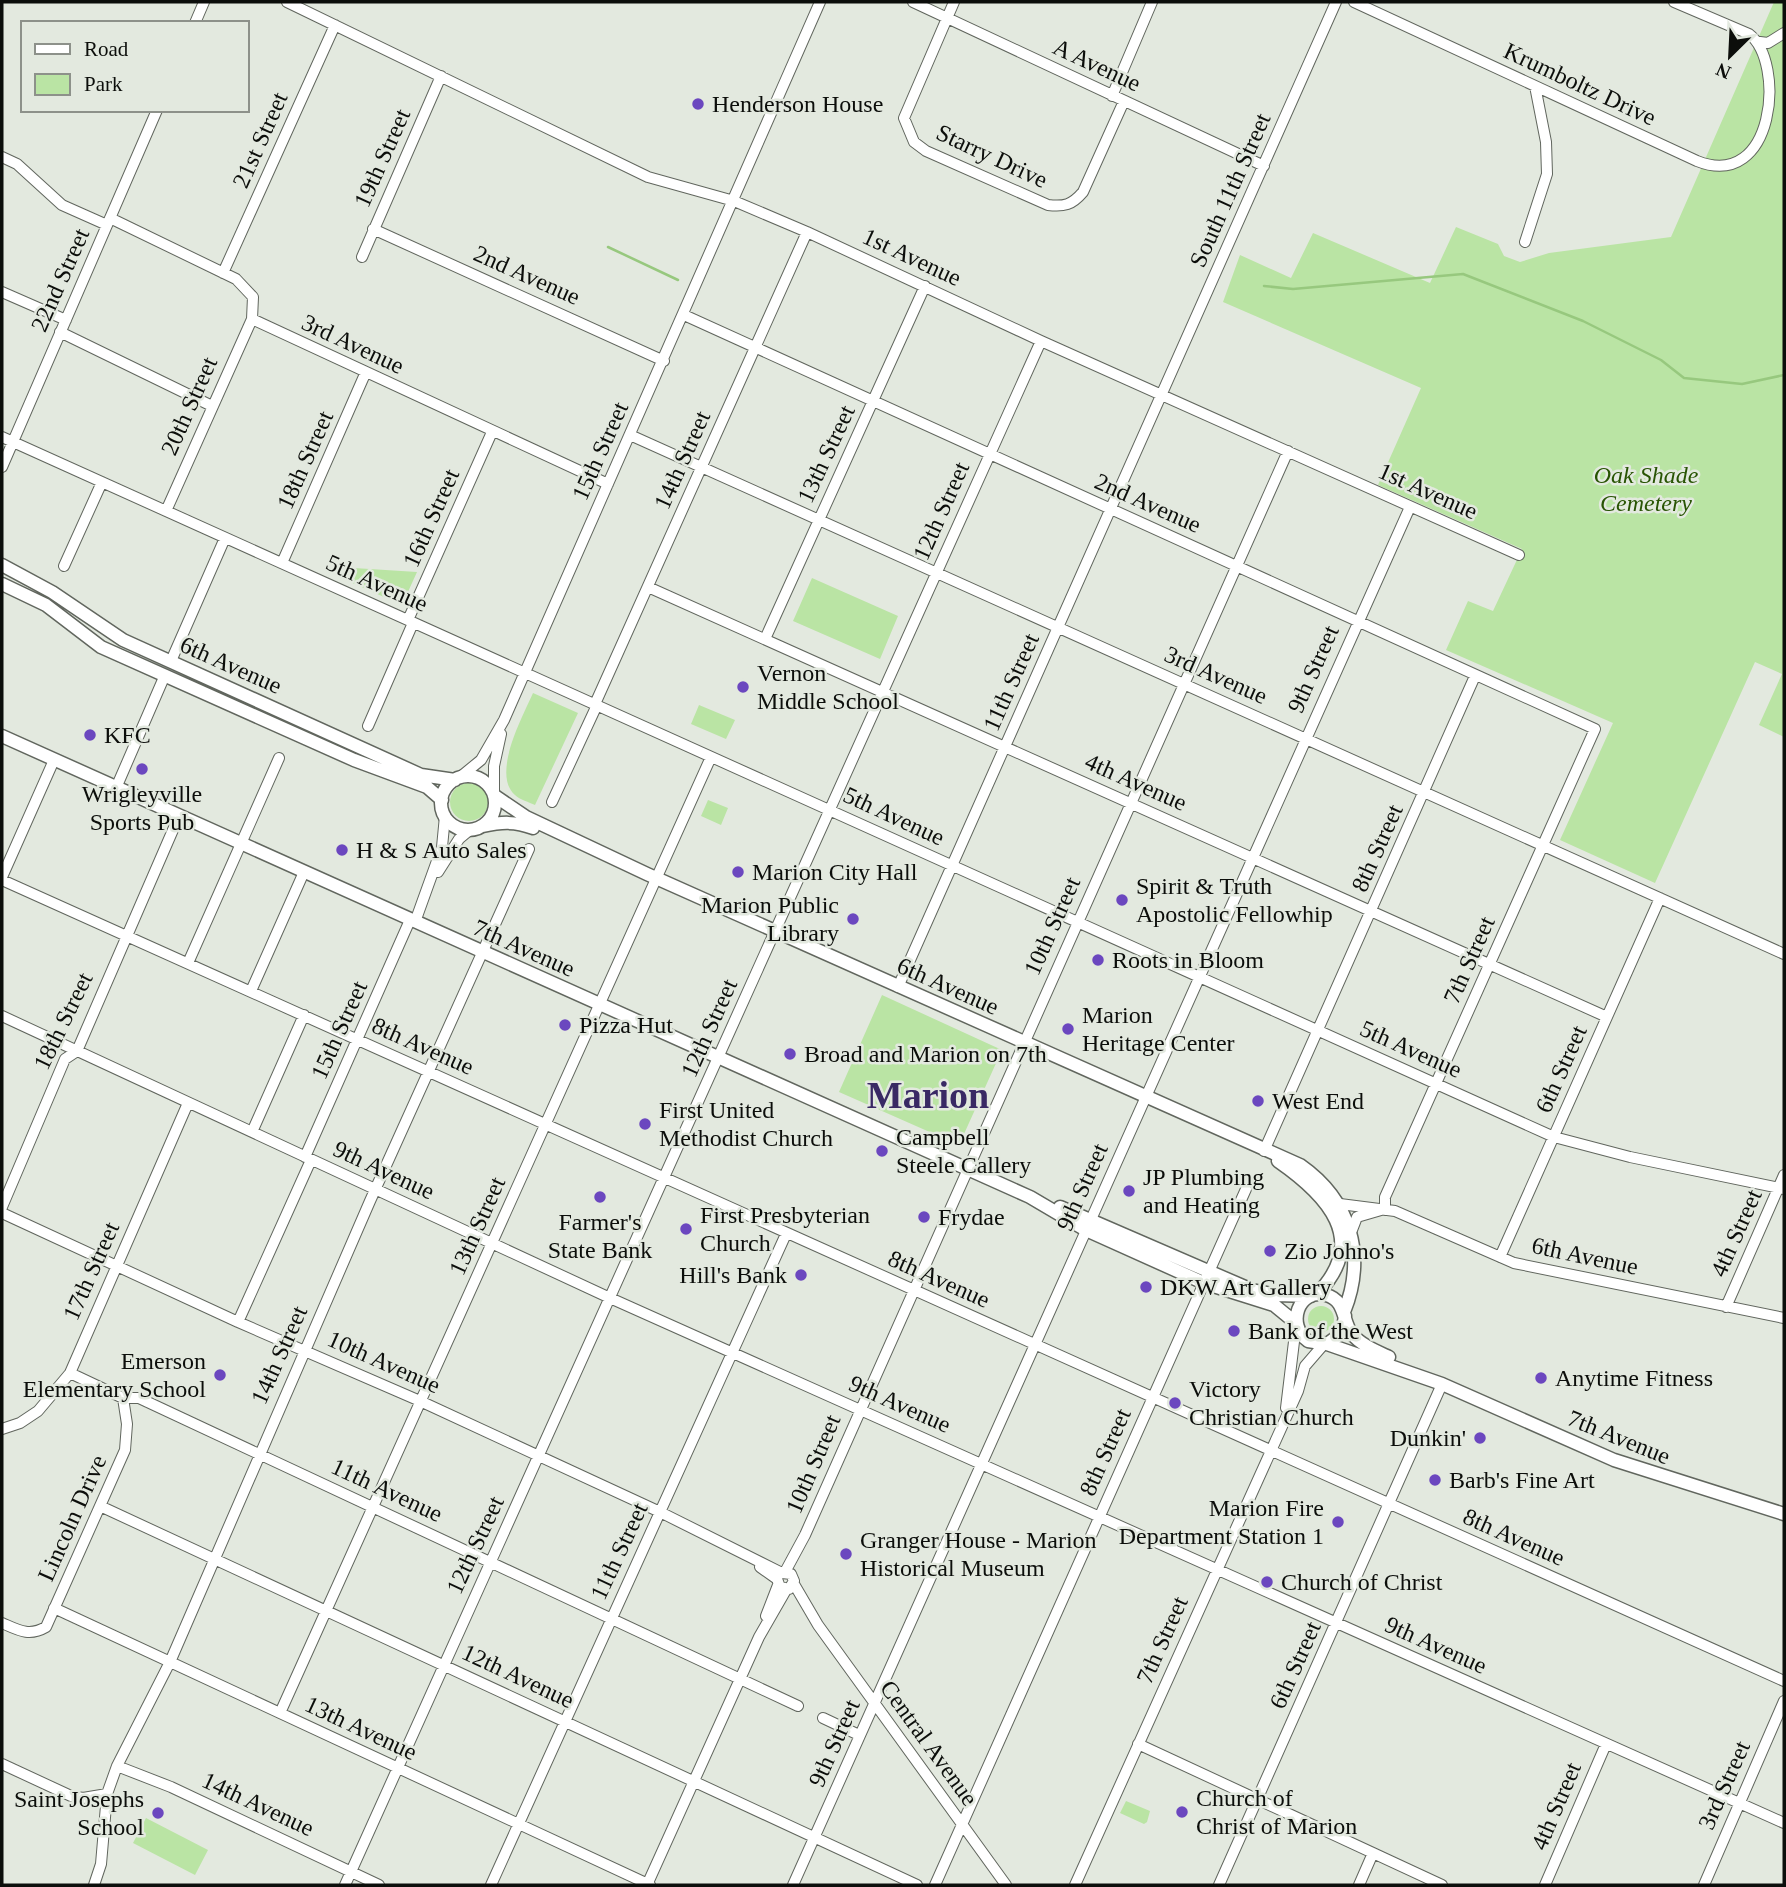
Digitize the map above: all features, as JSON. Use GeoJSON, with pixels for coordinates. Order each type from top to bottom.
{"type":"FeatureCollection","features":[{"type":"Feature","properties":{"kind":"main road","name":"6th Avenue"},"geometry":{"type":"LineString","coordinates":[[2,565],[52,592],[123,640],[421,775],[457,778]]}},
{"type":"Feature","properties":{"kind":"main road","name":"6th Avenue"},"geometry":{"type":"LineString","coordinates":[[2,584],[46,605],[101,647],[344,755],[427,788],[442,800]]}},
{"type":"Feature","properties":{"kind":"main road","name":"7th Avenue"},"geometry":{"type":"LineString","coordinates":[[2,736],[1206,1278],[1274,1305],[1296,1324]]}},
{"type":"Feature","properties":{"kind":"main road"},"geometry":{"type":"LineString","coordinates":[[477,777],[485,781],[494,795],[492,816],[474,828],[453,825],[445,816],[442,800],[444,791],[457,778],[477,777]]}},
{"type":"Feature","properties":{"kind":"main road","name":"6th Avenue"},"geometry":{"type":"LineString","coordinates":[[494,795],[511,810],[615,859],[1300,1165],[1323,1184],[1340,1205]]}},
{"type":"Feature","properties":{"kind":"main road","name":"6th Avenue"},"geometry":{"type":"LineString","coordinates":[[474,828],[499,822],[520,823],[615,859]]}},
{"type":"Feature","properties":{"kind":"main road","name":"6th Avenue"},"geometry":{"type":"LineString","coordinates":[[1264,1151],[1318,1193],[1336,1221],[1343,1240],[1341,1257],[1331,1279],[1314,1295]]}},
{"type":"Feature","properties":{"kind":"main road"},"geometry":{"type":"LineString","coordinates":[[1340,1205],[1352,1230],[1355,1262],[1345,1311],[1342,1333],[1326,1344],[1308,1341],[1296,1324],[1300,1305],[1314,1295],[1337,1301],[1345,1311],[1377,1356]]}},
{"type":"Feature","properties":{"kind":"main road","name":"7th Avenue"},"geometry":{"type":"LineString","coordinates":[[1206,1278],[1263,1293],[1314,1295]]}},
{"type":"Feature","properties":{"kind":"main road","name":"7th Avenue"},"geometry":{"type":"LineString","coordinates":[[1326,1344],[1377,1356],[1614,1460],[1784,1514]]}},
{"type":"Feature","properties":{"kind":"street"},"geometry":{"type":"LineString","coordinates":[[196,21],[204,2]]}},
{"type":"Feature","properties":{"kind":"street","name":"1st Avenue"},"geometry":{"type":"LineString","coordinates":[[287,2],[648,177],[734,201],[807,232],[1041,341],[1518,555]]}},
{"type":"Feature","properties":{"kind":"street","name":"15th Street"},"geometry":{"type":"LineString","coordinates":[[457,778],[481,760],[504,720],[820,2]]}},
{"type":"Feature","properties":{"kind":"street","name":"A Avenue"},"geometry":{"type":"LineString","coordinates":[[914,2],[1264,166]]}},
{"type":"Feature","properties":{"kind":"street"},"geometry":{"type":"LineString","coordinates":[[947,18],[954,2]]}},
{"type":"Feature","properties":{"kind":"street"},"geometry":{"type":"LineString","coordinates":[[1112,96],[1152,2]]}},
{"type":"Feature","properties":{"kind":"street","name":"South 11th Street"},"geometry":{"type":"LineString","coordinates":[[1161,394],[1336,2]]}},
{"type":"Feature","properties":{"kind":"street","name":"Krumboltz Drive"},"geometry":{"type":"LineString","coordinates":[[1354,2],[1712,167],[1737,162],[1752,153],[1761,139],[1766,114],[1767,70],[1760,42]]}},
{"type":"Feature","properties":{"kind":"street"},"geometry":{"type":"LineString","coordinates":[[1674,2],[1749,34],[1760,42],[1768,43],[1784,33]]}},
{"type":"Feature","properties":{"kind":"street","name":"Starry Drive"},"geometry":{"type":"LineString","coordinates":[[947,18],[904,118],[914,142],[926,151],[1048,205],[1063,206],[1075,202],[1083,192],[1124,101]]}},
{"type":"Feature","properties":{"kind":"street","name":"21st Street"},"geometry":{"type":"LineString","coordinates":[[223,272],[335,25]]}},
{"type":"Feature","properties":{"kind":"street","name":"19th Street"},"geometry":{"type":"LineString","coordinates":[[362,257],[441,76]]}},
{"type":"Feature","properties":{"kind":"street"},"geometry":{"type":"LineString","coordinates":[[1525,242],[1547,174],[1546,142],[1535,86]]}},
{"type":"Feature","properties":{"kind":"street","name":"22nd Street"},"geometry":{"type":"LineString","coordinates":[[2,467],[156,112]]}},
{"type":"Feature","properties":{"kind":"street"},"geometry":{"type":"LineString","coordinates":[[2,158],[17,164],[62,205],[109,222],[223,272],[246,287],[253,297],[251,319]]}},
{"type":"Feature","properties":{"kind":"street","name":"2nd Avenue"},"geometry":{"type":"LineString","coordinates":[[373,229],[664,360]]}},
{"type":"Feature","properties":{"kind":"street","name":"14th Street"},"geometry":{"type":"LineString","coordinates":[[552,802],[807,232]]}},
{"type":"Feature","properties":{"kind":"street","name":"13th Street"},"geometry":{"type":"LineString","coordinates":[[765,639],[925,286]]}},
{"type":"Feature","properties":{"kind":"street"},"geometry":{"type":"LineString","coordinates":[[2,292],[65,320]]}},
{"type":"Feature","properties":{"kind":"street","name":"2nd Avenue"},"geometry":{"type":"LineString","coordinates":[[684,315],[1595,729]]}},
{"type":"Feature","properties":{"kind":"street","name":"3rd Avenue"},"geometry":{"type":"LineString","coordinates":[[251,319],[608,484]]}},
{"type":"Feature","properties":{"kind":"street","name":"20th Street"},"geometry":{"type":"LineString","coordinates":[[166,511],[251,319]]}},
{"type":"Feature","properties":{"kind":"street"},"geometry":{"type":"LineString","coordinates":[[60,332],[212,406]]}},
{"type":"Feature","properties":{"kind":"street","name":"12th Street"},"geometry":{"type":"LineString","coordinates":[[345,1885],[1041,341]]}},
{"type":"Feature","properties":{"kind":"street","name":"18th Street"},"geometry":{"type":"LineString","coordinates":[[282,564],[365,374]]}},
{"type":"Feature","properties":{"kind":"street","name":"11th Street"},"geometry":{"type":"LineString","coordinates":[[898,987],[1161,394]]}},
{"type":"Feature","properties":{"kind":"street","name":"16th Street"},"geometry":{"type":"LineString","coordinates":[[368,726],[492,432]]}},
{"type":"Feature","properties":{"kind":"street","name":"3rd Avenue"},"geometry":{"type":"LineString","coordinates":[[630,435],[936,575],[1784,954]]}},
{"type":"Feature","properties":{"kind":"street","name":"5th Avenue"},"geometry":{"type":"LineString","coordinates":[[2,436],[1554,1137],[1630,1157],[1781,1189]]}},
{"type":"Feature","properties":{"kind":"street","name":"10th Street"},"geometry":{"type":"LineString","coordinates":[[648,1885],[786,1581],[966,1168],[1288,451]]}},
{"type":"Feature","properties":{"kind":"street"},"geometry":{"type":"LineString","coordinates":[[64,566],[102,482]]}},
{"type":"Feature","properties":{"kind":"street","name":"9th Street"},"geometry":{"type":"LineString","coordinates":[[793,1885],[1410,507]]}},
{"type":"Feature","properties":{"kind":"street"},"geometry":{"type":"LineString","coordinates":[[171,661],[225,538]]}},
{"type":"Feature","properties":{"kind":"street","name":"4th Avenue"},"geometry":{"type":"LineString","coordinates":[[648,587],[1607,1017]]}},
{"type":"Feature","properties":{"kind":"street"},"geometry":{"type":"LineString","coordinates":[[116,788],[165,675]]}},
{"type":"Feature","properties":{"kind":"street","name":"8th Street"},"geometry":{"type":"LineString","coordinates":[[1264,1151],[1475,676]]}},
{"type":"Feature","properties":{"kind":"street","name":"15th Street"},"geometry":{"type":"LineString","coordinates":[[494,795],[494,766],[504,720]]}},
{"type":"Feature","properties":{"kind":"street","name":"7th Street"},"geometry":{"type":"LineString","coordinates":[[1385,1210],[1385,1197],[1595,729]]}},
{"type":"Feature","properties":{"kind":"street","name":"13th Street"},"geometry":{"type":"LineString","coordinates":[[280,1713],[711,757]]}},
{"type":"Feature","properties":{"kind":"street"},"geometry":{"type":"LineString","coordinates":[[188,964],[279,758]]}},
{"type":"Feature","properties":{"kind":"street"},"geometry":{"type":"LineString","coordinates":[[2,878],[54,760]]}},
{"type":"Feature","properties":{"kind":"street","name":"18th Street"},"geometry":{"type":"LineString","coordinates":[[2,1206],[65,1059],[77,1051],[179,816]]}},
{"type":"Feature","properties":{"kind":"street","name":"15th Street"},"geometry":{"type":"LineString","coordinates":[[430,885],[442,847],[445,816]]}},
{"type":"Feature","properties":{"kind":"street","name":"15th Street"},"geometry":{"type":"LineString","coordinates":[[237,1322],[412,921],[430,885],[459,839],[474,828]]}},
{"type":"Feature","properties":{"kind":"street","name":"14th Street"},"geometry":{"type":"LineString","coordinates":[[94,1885],[101,1864],[107,1794],[117,1766],[170,1662],[375,1189],[529,849]]}},
{"type":"Feature","properties":{"kind":"street"},"geometry":{"type":"LineString","coordinates":[[251,991],[304,872]]}},
{"type":"Feature","properties":{"kind":"street","name":"8th Avenue"},"geometry":{"type":"LineString","coordinates":[[2,878],[545,1126],[1784,1681]]}},
{"type":"Feature","properties":{"kind":"street","name":"6th Street"},"geometry":{"type":"LineString","coordinates":[[1500,1257],[1660,898]]}},
{"type":"Feature","properties":{"kind":"street"},"geometry":{"type":"LineString","coordinates":[[252,1132],[304,1015]]}},
{"type":"Feature","properties":{"kind":"street","name":"9th Avenue"},"geometry":{"type":"LineString","coordinates":[[2,1016],[610,1298],[1784,1823]]}},
{"type":"Feature","properties":{"kind":"street","name":"17th Street"},"geometry":{"type":"LineString","coordinates":[[2,1429],[20,1423],[38,1411],[70,1373],[188,1103]]}},
{"type":"Feature","properties":{"kind":"street","name":"4th Street"},"geometry":{"type":"LineString","coordinates":[[1726,1307],[1781,1189],[1784,1175]]}},
{"type":"Feature","properties":{"kind":"street","name":"8th Street"},"geometry":{"type":"LineString","coordinates":[[935,1885],[1246,1189]]}},
{"type":"Feature","properties":{"kind":"street","name":"6th Avenue"},"geometry":{"type":"LineString","coordinates":[[1340,1205],[1369,1206],[1411,1217],[1500,1257],[1587,1279],[1784,1318]]}},
{"type":"Feature","properties":{"kind":"street"},"geometry":{"type":"LineString","coordinates":[[1352,1230],[1357,1217],[1385,1210]]}},
{"type":"Feature","properties":{"kind":"street","name":"10th Avenue"},"geometry":{"type":"LineString","coordinates":[[2,1213],[660,1512],[746,1556],[786,1581]]}},
{"type":"Feature","properties":{"kind":"street","name":"11th Street"},"geometry":{"type":"LineString","coordinates":[[491,1885],[786,1234]]}},
{"type":"Feature","properties":{"kind":"street","name":"7th Street"},"geometry":{"type":"LineString","coordinates":[[1286,1412],[1296,1324]]}},
{"type":"Feature","properties":{"kind":"street","name":"7th Street"},"geometry":{"type":"LineString","coordinates":[[1075,1885],[1286,1412],[1298,1391],[1305,1366],[1326,1344]]}},
{"type":"Feature","properties":{"kind":"street","name":"11th Avenue"},"geometry":{"type":"LineString","coordinates":[[70,1373],[123,1398],[139,1398],[798,1706]]}},
{"type":"Feature","properties":{"kind":"street","name":"6th Street"},"geometry":{"type":"LineString","coordinates":[[1219,1885],[1442,1384]]}},
{"type":"Feature","properties":{"kind":"street","name":"Lincoln Drive"},"geometry":{"type":"LineString","coordinates":[[2,1623],[22,1632],[36,1633],[46,1627],[125,1450],[127,1424],[123,1398]]}},
{"type":"Feature","properties":{"kind":"street","name":"12th Avenue"},"geometry":{"type":"LineString","coordinates":[[100,1506],[917,1885]]}},
{"type":"Feature","properties":{"kind":"street","name":"Central Avenue"},"geometry":{"type":"LineString","coordinates":[[786,1581],[1006,1885]]}},
{"type":"Feature","properties":{"kind":"street","name":"13th Avenue"},"geometry":{"type":"LineString","coordinates":[[54,1608],[648,1885]]}},
{"type":"Feature","properties":{"kind":"street","name":"3rd Street"},"geometry":{"type":"LineString","coordinates":[[1704,1885],[1784,1701]]}},
{"type":"Feature","properties":{"kind":"street"},"geometry":{"type":"LineString","coordinates":[[823,1718],[859,1735]]}},
{"type":"Feature","properties":{"kind":"street"},"geometry":{"type":"LineString","coordinates":[[1138,1744],[1442,1885]]}},
{"type":"Feature","properties":{"kind":"street","name":"4th Street"},"geometry":{"type":"LineString","coordinates":[[1545,1885],[1606,1744]]}},
{"type":"Feature","properties":{"kind":"street"},"geometry":{"type":"LineString","coordinates":[[2,1764],[71,1796],[83,1798],[107,1794]]}},
{"type":"Feature","properties":{"kind":"street","name":"14th Avenue"},"geometry":{"type":"LineString","coordinates":[[117,1766],[171,1787],[379,1885]]}},
{"type":"Feature","properties":{"kind":"street"},"geometry":{"type":"LineString","coordinates":[[1359,1885],[1373,1853]]}},
{"type":"Feature","properties":{"kind":"green space","name":"Oak Shade Cemetery"},"geometry":{"type":"Polygon","coordinates":[[[1774,2],[1784,2],[1784,737],[1759,725],[1782,674],[1755,662],[1655,883],[1560,840],[1613,723],[1446,650],[1468,601],[1493,611],[1522,549],[1378,485],[1421,388],[1223,302],[1240,255],[1291,278],[1313,233],[1430,283],[1456,227],[1498,244],[1504,256],[1520,262],[1549,253],[1671,237],[1774,2]]]}},
{"type":"Feature","properties":{"kind":"green space"},"geometry":{"type":"Polygon","coordinates":[[[354,568],[417,572],[402,605],[348,581],[354,568]]]}},
{"type":"Feature","properties":{"kind":"green space"},"geometry":{"type":"Polygon","coordinates":[[[812,578],[898,616],[880,659],[793,621],[812,578]]]}},
{"type":"Feature","properties":{"kind":"green space"},"geometry":{"type":"Polygon","coordinates":[[[533,693],[578,713],[535,805],[515,795],[508,786],[506,773],[511,745],[533,693]]]}},
{"type":"Feature","properties":{"kind":"green space"},"geometry":{"type":"Polygon","coordinates":[[[699,705],[735,720],[726,739],[691,724],[699,705]]]}},
{"type":"Feature","properties":{"kind":"green space"},"geometry":{"type":"Polygon","coordinates":[[[469,783],[482,789],[488,802],[482,815],[469,821],[456,815],[450,802],[456,789],[469,783]]]}},
{"type":"Feature","properties":{"kind":"green space"},"geometry":{"type":"Polygon","coordinates":[[[708,800],[728,808],[721,825],[701,816],[708,800]]]}},
{"type":"Feature","properties":{"kind":"green space"},"geometry":{"type":"Polygon","coordinates":[[[882,995],[1002,1050],[959,1145],[839,1092],[882,995]]]}},
{"type":"Feature","properties":{"kind":"green space"},"geometry":{"type":"Polygon","coordinates":[[[1321,1306],[1330,1310],[1334,1319],[1330,1328],[1321,1332],[1312,1328],[1308,1319],[1312,1310],[1321,1306]]]}},
{"type":"Feature","properties":{"kind":"green space"},"geometry":{"type":"Polygon","coordinates":[[[1126,1801],[1150,1811],[1147,1822],[1144,1824],[1120,1813],[1126,1801]]]}},
{"type":"Feature","properties":{"kind":"green space"},"geometry":{"type":"Polygon","coordinates":[[[146,1818],[208,1850],[195,1875],[133,1843],[146,1818]]]}},
{"type":"Feature","properties":{"kind":"waterway"},"geometry":{"type":"LineString","coordinates":[[608,247],[678,280]]}},
{"type":"Feature","properties":{"kind":"waterway"},"geometry":{"type":"LineString","coordinates":[[1264,286],[1293,289],[1463,274],[1583,321],[1661,360],[1684,378],[1742,384],[1784,375]]}},
{"type":"Feature","properties":{"kind":"place","name":"Henderson House"},"geometry":{"type":"Point","coordinates":[698,104]}},
{"type":"Feature","properties":{"kind":"place","name":"Vernon Middle School"},"geometry":{"type":"Point","coordinates":[743,687]}},
{"type":"Feature","properties":{"kind":"place","name":"KFC"},"geometry":{"type":"Point","coordinates":[90,735]}},
{"type":"Feature","properties":{"kind":"place","name":"Wrigleyville Sports Pub"},"geometry":{"type":"Point","coordinates":[142,769]}},
{"type":"Feature","properties":{"kind":"place","name":"H & S Auto Sales"},"geometry":{"type":"Point","coordinates":[342,850]}},
{"type":"Feature","properties":{"kind":"place","name":"Marion City Hall"},"geometry":{"type":"Point","coordinates":[738,872]}},
{"type":"Feature","properties":{"kind":"place","name":"Spirit & Truth Apostolic Fellowhip"},"geometry":{"type":"Point","coordinates":[1122,900]}},
{"type":"Feature","properties":{"kind":"place","name":"Marion Public Library"},"geometry":{"type":"Point","coordinates":[853,919]}},
{"type":"Feature","properties":{"kind":"place","name":"Roots in Bloom"},"geometry":{"type":"Point","coordinates":[1098,960]}},
{"type":"Feature","properties":{"kind":"place","name":"Pizza Hut"},"geometry":{"type":"Point","coordinates":[565,1025]}},
{"type":"Feature","properties":{"kind":"place","name":"Marion Heritage Center"},"geometry":{"type":"Point","coordinates":[1068,1029]}},
{"type":"Feature","properties":{"kind":"place","name":"Broad and Marion on 7th"},"geometry":{"type":"Point","coordinates":[790,1054]}},
{"type":"Feature","properties":{"kind":"place","name":"West End"},"geometry":{"type":"Point","coordinates":[1258,1101]}},
{"type":"Feature","properties":{"kind":"place","name":"First United Methodist Church"},"geometry":{"type":"Point","coordinates":[645,1124]}},
{"type":"Feature","properties":{"kind":"place","name":"Campbell Steele Callery"},"geometry":{"type":"Point","coordinates":[882,1151]}},
{"type":"Feature","properties":{"kind":"place","name":"JP Plumbing and Heating"},"geometry":{"type":"Point","coordinates":[1129,1191]}},
{"type":"Feature","properties":{"kind":"place","name":"Farmer's State Bank"},"geometry":{"type":"Point","coordinates":[600,1197]}},
{"type":"Feature","properties":{"kind":"place","name":"Frydae"},"geometry":{"type":"Point","coordinates":[924,1217]}},
{"type":"Feature","properties":{"kind":"place","name":"First Presbyterian Church"},"geometry":{"type":"Point","coordinates":[686,1229]}},
{"type":"Feature","properties":{"kind":"place","name":"Zio Johno's"},"geometry":{"type":"Point","coordinates":[1270,1251]}},
{"type":"Feature","properties":{"kind":"place","name":"Hill's Bank"},"geometry":{"type":"Point","coordinates":[801,1275]}},
{"type":"Feature","properties":{"kind":"place","name":"DKW Art Gallery"},"geometry":{"type":"Point","coordinates":[1146,1287]}},
{"type":"Feature","properties":{"kind":"place","name":"Bank of the West"},"geometry":{"type":"Point","coordinates":[1234,1331]}},
{"type":"Feature","properties":{"kind":"place","name":"Emerson Elementary School"},"geometry":{"type":"Point","coordinates":[220,1375]}},
{"type":"Feature","properties":{"kind":"place","name":"Anytime Fitness"},"geometry":{"type":"Point","coordinates":[1541,1378]}},
{"type":"Feature","properties":{"kind":"place","name":"Victory Christian Church"},"geometry":{"type":"Point","coordinates":[1175,1403]}},
{"type":"Feature","properties":{"kind":"place","name":"Dunkin'"},"geometry":{"type":"Point","coordinates":[1480,1438]}},
{"type":"Feature","properties":{"kind":"place","name":"Barb's Fine Art"},"geometry":{"type":"Point","coordinates":[1435,1480]}},
{"type":"Feature","properties":{"kind":"place","name":"Marion Fire Department Station 1"},"geometry":{"type":"Point","coordinates":[1338,1522]}},
{"type":"Feature","properties":{"kind":"place","name":"Granger House - Marion Historical Museum"},"geometry":{"type":"Point","coordinates":[846,1554]}},
{"type":"Feature","properties":{"kind":"place","name":"Church of Christ"},"geometry":{"type":"Point","coordinates":[1267,1582]}},
{"type":"Feature","properties":{"kind":"place","name":"Church of Christ of Marion"},"geometry":{"type":"Point","coordinates":[1182,1812]}},
{"type":"Feature","properties":{"kind":"place","name":"Saint Josephs School"},"geometry":{"type":"Point","coordinates":[158,1813]}},
{"type":"Feature","properties":{"kind":"district","name":"Marion"},"geometry":{"type":"Point","coordinates":[928,1095]}}]}
